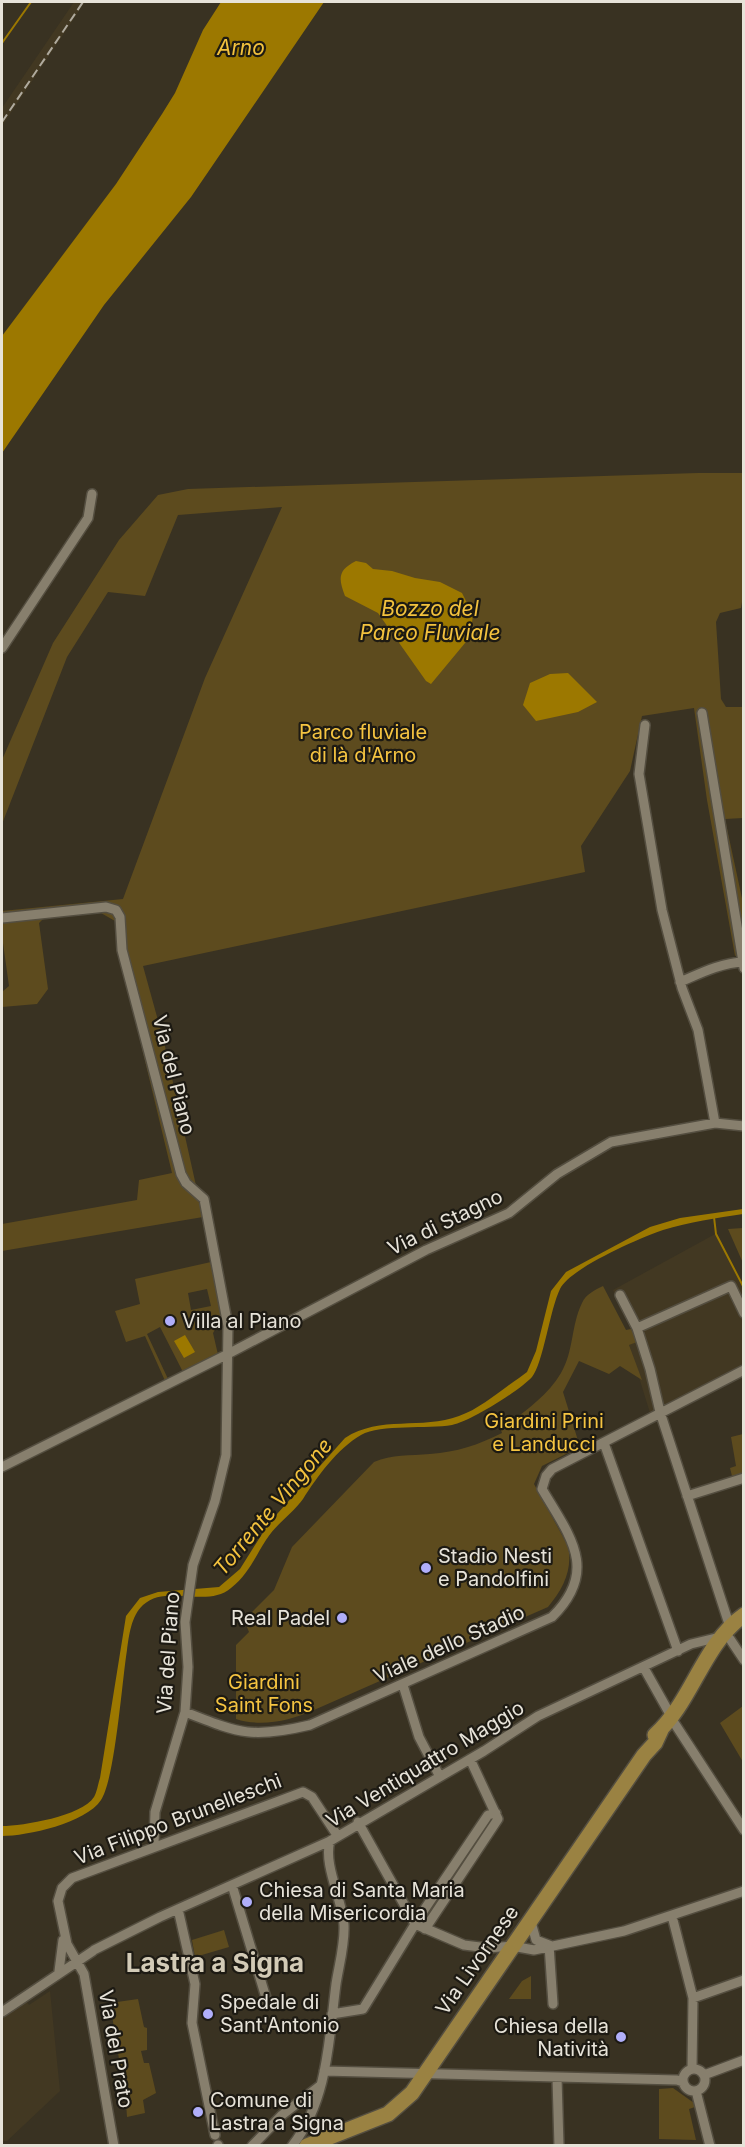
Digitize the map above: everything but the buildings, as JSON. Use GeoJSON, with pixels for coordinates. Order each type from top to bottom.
{"type":"FeatureCollection","features":[{"type":"Feature","properties":{"kind":"main road","name":"Via Livornese"},"geometry":{"type":"LineString","coordinates":[[307,2145],[328,2140],[388,2114],[412,2093],[645,1753],[657,1742],[721,1641],[744,1615]]}},
{"type":"Feature","properties":{"kind":"street"},"geometry":{"type":"LineString","coordinates":[[2,648],[87,518],[92,494]]}},
{"type":"Feature","properties":{"kind":"street"},"geometry":{"type":"LineString","coordinates":[[702,713],[744,968]]}},
{"type":"Feature","properties":{"kind":"street"},"geometry":{"type":"LineString","coordinates":[[645,725],[639,774],[662,910],[680,982],[698,1030],[715,1123]]}},
{"type":"Feature","properties":{"kind":"street","name":"Via del Piano"},"geometry":{"type":"LineString","coordinates":[[2,918],[106,907],[116,910],[120,917],[122,950],[181,1174],[186,1183],[204,1199],[228,1326],[226,1455],[215,1501],[192,1573],[185,1622],[188,1667],[185,1712],[155,1812],[154,1845]]}},
{"type":"Feature","properties":{"kind":"street"},"geometry":{"type":"LineString","coordinates":[[680,982],[720,965],[743,963]]}},
{"type":"Feature","properties":{"kind":"street","name":"Via di Stagno"},"geometry":{"type":"LineString","coordinates":[[226,1355],[426,1250],[509,1213],[557,1174],[610,1142],[715,1123],[744,1126]]}},
{"type":"Feature","properties":{"kind":"street"},"geometry":{"type":"LineString","coordinates":[[637,1328],[731,1286],[744,1313]]}},
{"type":"Feature","properties":{"kind":"street"},"geometry":{"type":"LineString","coordinates":[[620,1294],[637,1328],[660,1412],[687,1496],[721,1641],[744,1660]]}},
{"type":"Feature","properties":{"kind":"street"},"geometry":{"type":"LineString","coordinates":[[2,1467],[226,1355]]}},
{"type":"Feature","properties":{"kind":"street"},"geometry":{"type":"LineString","coordinates":[[680,1650],[604,1443],[744,1370]]}},
{"type":"Feature","properties":{"kind":"street","name":"Viale dello Stadio"},"geometry":{"type":"LineString","coordinates":[[185,1712],[235,1732],[252,1734],[282,1732],[310,1725],[552,1617],[563,1606],[577,1574],[578,1558],[575,1545],[542,1488],[552,1469],[604,1443]]}},
{"type":"Feature","properties":{"kind":"street"},"geometry":{"type":"LineString","coordinates":[[687,1496],[744,1478]]}},
{"type":"Feature","properties":{"kind":"street","name":"Via Ventiquattro Maggio"},"geometry":{"type":"LineString","coordinates":[[292,2145],[309,2122],[321,2085],[344,1929],[340,1899],[327,1852],[334,1838],[538,1716],[680,1650],[721,1641]]}},
{"type":"Feature","properties":{"kind":"street","name":"Via Ventiquattro Maggio"},"geometry":{"type":"LineString","coordinates":[[680,1650],[721,1641]]}},
{"type":"Feature","properties":{"kind":"street"},"geometry":{"type":"LineString","coordinates":[[644,1668],[668,1722],[744,1830]]}},
{"type":"Feature","properties":{"kind":"street"},"geometry":{"type":"LineString","coordinates":[[403,1685],[419,1737],[439,1775]]}},
{"type":"Feature","properties":{"kind":"street"},"geometry":{"type":"LineString","coordinates":[[470,1758],[497,1816]]}},
{"type":"Feature","properties":{"kind":"street","name":"Via Filippo Brunelleschi"},"geometry":{"type":"LineString","coordinates":[[59,1971],[63,1935],[58,1901],[62,1888],[72,1878],[154,1845],[303,1792],[312,1797],[334,1838]]}},
{"type":"Feature","properties":{"kind":"street"},"geometry":{"type":"LineString","coordinates":[[332,2014],[363,2009],[415,1924],[488,1815],[497,1816]]}},
{"type":"Feature","properties":{"kind":"street"},"geometry":{"type":"LineString","coordinates":[[425,1929],[497,1816]]}},
{"type":"Feature","properties":{"kind":"street"},"geometry":{"type":"LineString","coordinates":[[358,1822],[415,1924],[474,1947],[508,1953],[534,1950],[624,1930],[744,1892]]}},
{"type":"Feature","properties":{"kind":"street"},"geometry":{"type":"LineString","coordinates":[[2,2012],[59,1971],[93,1951],[178,1909],[334,1838]]}},
{"type":"Feature","properties":{"kind":"street"},"geometry":{"type":"LineString","coordinates":[[232,1885],[267,2001]]}},
{"type":"Feature","properties":{"kind":"street"},"geometry":{"type":"LineString","coordinates":[[178,1909],[195,1984],[192,2023],[215,2135]]}},
{"type":"Feature","properties":{"kind":"street"},"geometry":{"type":"LineString","coordinates":[[672,1916],[693,1998],[692,2069]]}},
{"type":"Feature","properties":{"kind":"street"},"geometry":{"type":"LineString","coordinates":[[531,1920],[536,1940],[549,1945]]}},
{"type":"Feature","properties":{"kind":"street","name":"Via Filippo Brunelleschi"},"geometry":{"type":"LineString","coordinates":[[63,1935],[76,1960]]}},
{"type":"Feature","properties":{"kind":"street"},"geometry":{"type":"LineString","coordinates":[[549,1945],[553,2004]]}},
{"type":"Feature","properties":{"kind":"street"},"geometry":{"type":"LineString","coordinates":[[508,1953],[534,1950]]}},
{"type":"Feature","properties":{"kind":"street","name":"Via del Prato"},"geometry":{"type":"LineString","coordinates":[[76,1960],[84,1974],[114,2145]]}},
{"type":"Feature","properties":{"kind":"street"},"geometry":{"type":"LineString","coordinates":[[693,1998],[744,1980]]}},
{"type":"Feature","properties":{"kind":"street"},"geometry":{"type":"LineString","coordinates":[[704,2075],[744,2060]]}},
{"type":"Feature","properties":{"kind":"street"},"geometry":{"type":"LineString","coordinates":[[692,2069],[699,2070],[704,2075],[704,2085],[696,2091],[689,2090],[683,2082],[684,2075],[692,2069]]}},
{"type":"Feature","properties":{"kind":"street"},"geometry":{"type":"LineString","coordinates":[[324,2071],[683,2082]]}},
{"type":"Feature","properties":{"kind":"street"},"geometry":{"type":"LineString","coordinates":[[557,2078],[559,2145]]}},
{"type":"Feature","properties":{"kind":"street"},"geometry":{"type":"LineString","coordinates":[[252,2145],[282,2115],[321,2085]]}},
{"type":"Feature","properties":{"kind":"street"},"geometry":{"type":"LineString","coordinates":[[696,2091],[710,2145]]}},
{"type":"Feature","properties":{"kind":"shaded area"},"geometry":{"type":"Polygon","coordinates":[[[74,2],[85,2],[2,126],[2,108],[74,2]]]}},
{"type":"Feature","properties":{"kind":"shaded area"},"geometry":{"type":"Polygon","coordinates":[[[717,1233],[743,1286],[743,1368],[650,1413],[629,1345],[637,1341],[613,1290],[717,1233]]]}},
{"type":"Feature","properties":{"kind":"shaded area"},"geometry":{"type":"Polygon","coordinates":[[[50,1991],[60,2091],[7,2141],[2,2141],[2,2019],[26,2001],[29,2005],[50,1991]]]}},
{"type":"Feature","properties":{"kind":"green space","name":"Parco fluviale di là d'Arno"},"geometry":{"type":"Polygon","coordinates":[[[743,473],[744,590],[741,608],[720,613],[716,622],[721,699],[726,707],[743,707],[743,818],[725,819],[743,903],[743,953],[735,956],[707,800],[694,708],[642,716],[630,771],[581,846],[585,872],[143,966],[164,1042],[203,1217],[2,1251],[2,1224],[137,1200],[139,1180],[172,1173],[119,953],[115,921],[101,913],[44,918],[39,923],[48,989],[37,1004],[2,1007],[2,992],[9,986],[2,936],[2,911],[123,899],[205,678],[282,507],[178,515],[145,596],[108,592],[67,657],[2,824],[2,760],[53,643],[119,540],[158,495],[188,489],[743,473]]]}},
{"type":"Feature","properties":{"kind":"green space"},"geometry":{"type":"Polygon","coordinates":[[[744,1228],[743,1263],[728,1229],[744,1228]]]}},
{"type":"Feature","properties":{"kind":"green space","name":"Villa al Piano"},"geometry":{"type":"Polygon","coordinates":[[[211,1262],[223,1317],[213,1333],[219,1359],[166,1383],[145,1336],[126,1342],[115,1311],[140,1304],[135,1279],[211,1262]],[[207,1289],[188,1293],[191,1310],[211,1306],[207,1289]],[[160,1327],[147,1334],[168,1379],[183,1372],[160,1327]]]}},
{"type":"Feature","properties":{"kind":"green space","name":"Stadio Nesti e Pandolfini"},"geometry":{"type":"Polygon","coordinates":[[[603,1286],[626,1330],[631,1329],[637,1342],[629,1345],[642,1380],[620,1366],[609,1374],[579,1361],[563,1392],[580,1447],[542,1466],[534,1484],[568,1546],[569,1563],[566,1579],[548,1607],[314,1710],[306,1697],[313,1710],[304,1714],[265,1723],[236,1719],[236,1645],[249,1632],[244,1620],[274,1590],[292,1547],[374,1462],[394,1456],[458,1450],[502,1433],[501,1430],[534,1404],[555,1382],[565,1365],[582,1303],[588,1295],[603,1286]]]}},
{"type":"Feature","properties":{"kind":"green space"},"geometry":{"type":"Polygon","coordinates":[[[743,1434],[743,1473],[732,1476],[730,1468],[736,1466],[731,1437],[743,1434]]]}},
{"type":"Feature","properties":{"kind":"green space"},"geometry":{"type":"Polygon","coordinates":[[[743,1706],[743,1762],[720,1723],[743,1706]]]}},
{"type":"Feature","properties":{"kind":"green space"},"geometry":{"type":"Polygon","coordinates":[[[224,1930],[229,1947],[195,1957],[192,1940],[224,1930]]]}},
{"type":"Feature","properties":{"kind":"green space"},"geometry":{"type":"Polygon","coordinates":[[[531,1976],[531,1999],[509,1999],[522,1981],[531,1976]]]}},
{"type":"Feature","properties":{"kind":"green space"},"geometry":{"type":"Polygon","coordinates":[[[138,1999],[144,2027],[147,2028],[147,2050],[141,2051],[144,2063],[149,2063],[156,2093],[143,2100],[145,2113],[127,2117],[126,2103],[132,2104],[130,2095],[125,2096],[110,2003],[138,1999]]]}},
{"type":"Feature","properties":{"kind":"green space"},"geometry":{"type":"Polygon","coordinates":[[[673,2088],[694,2103],[695,2107],[689,2109],[696,2140],[659,2139],[659,2089],[673,2088]]]}},
{"type":"Feature","properties":{"kind":"water","name":"Arno"},"geometry":{"type":"Polygon","coordinates":[[[221,2],[324,2],[191,197],[104,305],[2,453],[2,336],[116,184],[162,114],[175,93],[203,30],[221,2]]]}},
{"type":"Feature","properties":{"kind":"water","name":"Bozzo del Parco Fluviale"},"geometry":{"type":"Polygon","coordinates":[[[356,561],[366,563],[373,569],[440,582],[462,593],[473,615],[470,637],[431,684],[426,681],[378,613],[345,596],[341,575],[356,561]]]}},
{"type":"Feature","properties":{"kind":"water"},"geometry":{"type":"Polygon","coordinates":[[[568,673],[597,702],[578,712],[536,721],[523,705],[530,683],[550,674],[568,673]]]}},
{"type":"Feature","properties":{"kind":"water"},"geometry":{"type":"Polygon","coordinates":[[[743,1209],[743,1214],[703,1220],[652,1234],[577,1272],[566,1281],[556,1298],[536,1370],[532,1377],[517,1390],[482,1412],[452,1425],[380,1429],[361,1435],[328,1464],[299,1504],[270,1534],[247,1572],[231,1588],[221,1594],[210,1596],[164,1596],[143,1605],[133,1620],[130,1633],[114,1751],[106,1789],[101,1800],[83,1815],[55,1827],[26,1834],[2,1836],[2,1826],[37,1822],[65,1815],[78,1810],[94,1797],[100,1778],[126,1616],[140,1598],[158,1592],[219,1587],[240,1569],[269,1523],[345,1438],[372,1427],[430,1422],[459,1416],[482,1404],[527,1372],[536,1351],[551,1291],[566,1272],[650,1227],[680,1218],[743,1209]]]}},
{"type":"Feature","properties":{"kind":"water"},"geometry":{"type":"Polygon","coordinates":[[[185,1335],[195,1352],[184,1358],[174,1341],[185,1335]]]}},
{"type":"Feature","properties":{"kind":"waterway"},"geometry":{"type":"LineString","coordinates":[[2,43],[31,2]]}},
{"type":"Feature","properties":{"kind":"waterway"},"geometry":{"type":"LineString","coordinates":[[714,1217],[716,1234],[744,1288]]}},
{"type":"Feature","properties":{"kind":"railway"},"geometry":{"type":"LineString","coordinates":[[2,122],[83,2]]}},
{"type":"Feature","properties":{"kind":"place","name":"Villa al Piano"},"geometry":{"type":"Point","coordinates":[170,1321]}},
{"type":"Feature","properties":{"kind":"place","name":"Stadio Nesti e Pandolfini"},"geometry":{"type":"Point","coordinates":[426,1568]}},
{"type":"Feature","properties":{"kind":"place","name":"Real Padel"},"geometry":{"type":"Point","coordinates":[342,1618]}},
{"type":"Feature","properties":{"kind":"place","name":"Chiesa di Santa Maria della Misericordia"},"geometry":{"type":"Point","coordinates":[247,1902]}},
{"type":"Feature","properties":{"kind":"place","name":"Spedale di Sant'Antonio"},"geometry":{"type":"Point","coordinates":[208,2014]}},
{"type":"Feature","properties":{"kind":"place","name":"Chiesa della Natività"},"geometry":{"type":"Point","coordinates":[621,2037]}},
{"type":"Feature","properties":{"kind":"place","name":"Comune di Lastra a Signa"},"geometry":{"type":"Point","coordinates":[198,2112]}},
{"type":"Feature","properties":{"kind":"district","name":"Lastra a Signa"},"geometry":{"type":"Point","coordinates":[215,1963]}},
{"type":"Feature","properties":{"kind":"park label","name":"Giardini Prini e Landucci"},"geometry":{"type":"Point","coordinates":[544,1432]}},
{"type":"Feature","properties":{"kind":"park label","name":"Giardini Saint Fons"},"geometry":{"type":"Point","coordinates":[264,1694]}},
{"type":"Feature","properties":{"kind":"water label","name":"Torrente Vingone"},"geometry":{"type":"Point","coordinates":[273,1507]}}]}
